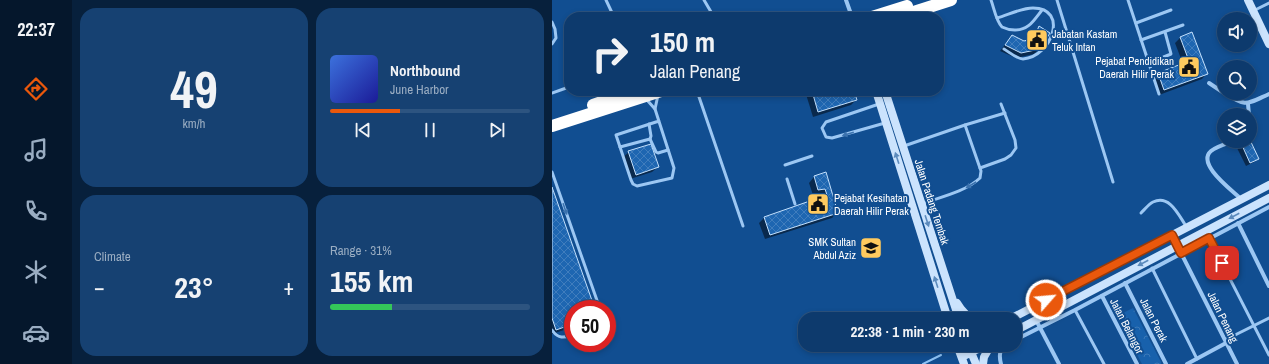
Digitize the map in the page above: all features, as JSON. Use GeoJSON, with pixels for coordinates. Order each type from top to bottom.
{"type":"FeatureCollection","features":[{"type":"Feature","properties":{"kind":"highway"},"geometry":{"type":"LineString","coordinates":[[887,12],[924,0]]}},
{"type":"Feature","properties":{"kind":"highway"},"geometry":{"type":"LineString","coordinates":[[914,12],[951,0]]}},
{"type":"Feature","properties":{"kind":"highway"},"geometry":{"type":"LineString","coordinates":[[553,125],[625,96]]}},
{"type":"Feature","properties":{"kind":"main road"},"geometry":{"type":"LineString","coordinates":[[1248,0],[1269,44]]}},
{"type":"Feature","properties":{"kind":"main road","name":"Jalan Padang Tembak"},"geometry":{"type":"LineString","coordinates":[[878,96],[946,312]]}},
{"type":"Feature","properties":{"kind":"main road","name":"Jalan Padang Tembak"},"geometry":{"type":"LineString","coordinates":[[887,96],[957,312]]}},
{"type":"Feature","properties":{"kind":"main road"},"geometry":{"type":"LineString","coordinates":[[1022,313],[1269,185]]}},
{"type":"Feature","properties":{"kind":"main road"},"geometry":{"type":"LineString","coordinates":[[1022,327],[1180,249],[1269,198]]}},
{"type":"Feature","properties":{"kind":"main road"},"geometry":{"type":"LineString","coordinates":[[949,290],[963,312]]}},
{"type":"Feature","properties":{"kind":"main road"},"geometry":{"type":"LineString","coordinates":[[1036,320],[1037,314],[1046,300]]}},
{"type":"Feature","properties":{"kind":"main road"},"geometry":{"type":"LineString","coordinates":[[963,361],[968,352]]}},
{"type":"Feature","properties":{"kind":"main road"},"geometry":{"type":"LineString","coordinates":[[971,352],[976,364]]}},
{"type":"Feature","properties":{"kind":"main road"},"geometry":{"type":"LineString","coordinates":[[983,364],[984,357],[987,352]]}},
{"type":"Feature","properties":{"kind":"street"},"geometry":{"type":"LineString","coordinates":[[846,0],[850,12]]}},
{"type":"Feature","properties":{"kind":"street"},"geometry":{"type":"LineString","coordinates":[[1209,83],[1217,88]]}},
{"type":"Feature","properties":{"kind":"street"},"geometry":{"type":"LineString","coordinates":[[1237,100],[1248,104],[1269,94]]}},
{"type":"Feature","properties":{"kind":"street"},"geometry":{"type":"LineString","coordinates":[[1248,104],[1249,108]]}},
{"type":"Feature","properties":{"kind":"street"},"geometry":{"type":"LineString","coordinates":[[1219,148],[1210,152],[1207,158],[1208,164],[1213,172],[1242,199]]}},
{"type":"Feature","properties":{"kind":"street"},"geometry":{"type":"LineString","coordinates":[[1022,337],[1102,296],[1152,268],[1180,249],[1209,238],[1269,207]]}},
{"type":"Feature","properties":{"kind":"street"},"geometry":{"type":"LineString","coordinates":[[1238,223],[1269,286]]}},
{"type":"Feature","properties":{"kind":"street","name":"Jalan Penang"},"geometry":{"type":"LineString","coordinates":[[1172,235],[1237,364]]}},
{"type":"Feature","properties":{"kind":"street","name":"Jalan Perak"},"geometry":{"type":"LineString","coordinates":[[1125,283],[1166,364]]}},
{"type":"Feature","properties":{"kind":"street","name":"Jalan Belangor"},"geometry":{"type":"LineString","coordinates":[[1102,296],[1137,364]]}},
{"type":"Feature","properties":{"kind":"street"},"geometry":{"type":"LineString","coordinates":[[1036,320],[1060,364]]}},
{"type":"Feature","properties":{"kind":"street"},"geometry":{"type":"LineString","coordinates":[[1187,364],[1226,342]]}},
{"type":"Feature","properties":{"kind":"street"},"geometry":{"type":"LineString","coordinates":[[1000,352],[1001,364]]}},
{"type":"Feature","properties":{"kind":"lane"},"geometry":{"type":"LineString","coordinates":[[606,0],[612,12]]}},
{"type":"Feature","properties":{"kind":"lane"},"geometry":{"type":"LineString","coordinates":[[704,0],[711,12]]}},
{"type":"Feature","properties":{"kind":"lane"},"geometry":{"type":"LineString","coordinates":[[991,0],[997,18],[1002,26],[1008,29],[1021,29],[1028,27],[1042,10]]}},
{"type":"Feature","properties":{"kind":"lane"},"geometry":{"type":"LineString","coordinates":[[1057,0],[1113,182]]}},
{"type":"Feature","properties":{"kind":"lane"},"geometry":{"type":"LineString","coordinates":[[1128,0],[1159,94]]}},
{"type":"Feature","properties":{"kind":"lane"},"geometry":{"type":"LineString","coordinates":[[1253,11],[1269,3]]}},
{"type":"Feature","properties":{"kind":"lane"},"geometry":{"type":"LineString","coordinates":[[997,18],[1031,8],[1042,10],[1050,16],[1054,28],[1052,37],[1044,50],[1039,54],[1020,59],[1004,49]]}},
{"type":"Feature","properties":{"kind":"lane"},"geometry":{"type":"LineString","coordinates":[[1136,23],[1171,10]]}},
{"type":"Feature","properties":{"kind":"lane"},"geometry":{"type":"LineString","coordinates":[[552,22],[556,38],[552,44]]}},
{"type":"Feature","properties":{"kind":"lane"},"geometry":{"type":"LineString","coordinates":[[1141,40],[1183,25]]}},
{"type":"Feature","properties":{"kind":"lane"},"geometry":{"type":"LineString","coordinates":[[1149,63],[1171,54],[1165,32]]}},
{"type":"Feature","properties":{"kind":"lane"},"geometry":{"type":"LineString","coordinates":[[552,93],[564,89]]}},
{"type":"Feature","properties":{"kind":"lane"},"geometry":{"type":"LineString","coordinates":[[638,96],[650,102],[655,109],[659,121],[668,150],[674,168],[672,178],[637,186],[633,184],[631,180],[616,135],[659,121]]}},
{"type":"Feature","properties":{"kind":"lane"},"geometry":{"type":"LineString","coordinates":[[655,109],[658,96]]}},
{"type":"Feature","properties":{"kind":"lane"},"geometry":{"type":"LineString","coordinates":[[700,96],[743,226]]}},
{"type":"Feature","properties":{"kind":"lane"},"geometry":{"type":"LineString","coordinates":[[880,104],[826,122],[822,128],[826,137],[832,138],[885,123]]}},
{"type":"Feature","properties":{"kind":"lane"},"geometry":{"type":"LineString","coordinates":[[980,168],[1005,159],[1011,155],[1016,148],[1015,140],[1001,104]]}},
{"type":"Feature","properties":{"kind":"lane"},"geometry":{"type":"LineString","coordinates":[[903,146],[1005,113]]}},
{"type":"Feature","properties":{"kind":"lane"},"geometry":{"type":"LineString","coordinates":[[649,124],[652,136],[650,139],[656,152],[658,153],[668,150]]}},
{"type":"Feature","properties":{"kind":"lane"},"geometry":{"type":"LineString","coordinates":[[921,204],[974,184],[980,178],[980,168],[965,125]]}},
{"type":"Feature","properties":{"kind":"lane"},"geometry":{"type":"LineString","coordinates":[[620,147],[650,139]]}},
{"type":"Feature","properties":{"kind":"lane"},"geometry":{"type":"LineString","coordinates":[[786,165],[812,156]]}},
{"type":"Feature","properties":{"kind":"lane"},"geometry":{"type":"LineString","coordinates":[[552,172],[597,300]]}},
{"type":"Feature","properties":{"kind":"lane"},"geometry":{"type":"LineString","coordinates":[[787,179],[795,204]]}},
{"type":"Feature","properties":{"kind":"lane"},"geometry":{"type":"LineString","coordinates":[[1141,212],[1153,202],[1159,200],[1165,201],[1176,210],[1187,228]]}},
{"type":"Feature","properties":{"kind":"lane"},"geometry":{"type":"LineString","coordinates":[[1209,238],[1255,325],[1269,355]]}},
{"type":"Feature","properties":{"kind":"lane"},"geometry":{"type":"LineString","coordinates":[[1152,268],[1198,358]]}},
{"type":"Feature","properties":{"kind":"lane"},"geometry":{"type":"LineString","coordinates":[[1075,310],[1104,364]]}},
{"type":"Feature","properties":{"kind":"lane"},"geometry":{"type":"LineString","coordinates":[[1226,342],[1269,318]]}},
{"type":"Feature","properties":{"kind":"lane"},"geometry":{"type":"LineString","coordinates":[[552,330],[555,334],[564,338]]}},
{"type":"Feature","properties":{"kind":"green space"},"geometry":{"type":"Polygon","coordinates":[[[1133,308],[1161,364],[1142,364],[1117,316],[1133,308]]]}},
{"type":"Feature","properties":{"kind":"building","name":"Jabatan Kastam Teluk Intan"},"geometry":{"type":"Polygon","coordinates":[[[1039,26],[1050,33],[1040,49],[1021,53],[1005,45],[1012,35],[1024,41],[1034,38],[1039,26]]]}},
{"type":"Feature","properties":{"kind":"building","name":"Pejabat Pendidikan Daerah Hilir Perak"},"geometry":{"type":"Polygon","coordinates":[[[1192,32],[1208,74],[1164,90],[1158,73],[1189,61],[1180,37],[1192,32]]]}},
{"type":"Feature","properties":{"kind":"building"},"geometry":{"type":"Polygon","coordinates":[[[813,96],[856,96],[857,100],[818,112],[813,96]]]}},
{"type":"Feature","properties":{"kind":"building"},"geometry":{"type":"Polygon","coordinates":[[[651,144],[659,167],[636,175],[628,151],[651,144]]]}},
{"type":"Feature","properties":{"kind":"building"},"geometry":{"type":"Polygon","coordinates":[[[1243,148],[1254,148],[1259,159],[1250,163],[1243,148]]]}},
{"type":"Feature","properties":{"kind":"building","name":"Pejabat Kesihatan Daerah Hilir Perak"},"geometry":{"type":"Polygon","coordinates":[[[826,172],[838,213],[770,235],[764,217],[827,195],[825,189],[818,190],[814,176],[826,172]]]}},
{"type":"Feature","properties":{"kind":"building"},"geometry":{"type":"Polygon","coordinates":[[[552,187],[592,300],[564,300],[564,327],[556,330],[552,318],[552,187]]]}},
{"type":"Feature","properties":{"kind":"waterway"},"geometry":{"type":"LineString","coordinates":[[923,364],[941,355]]}},
{"type":"Feature","properties":{"kind":"place","name":"Jabatan Kastam Teluk Intan"},"geometry":{"type":"Point","coordinates":[1037,40]}},
{"type":"Feature","properties":{"kind":"place","name":"Pejabat Pendidikan Daerah Hilir Perak"},"geometry":{"type":"Point","coordinates":[1189,67]}},
{"type":"Feature","properties":{"kind":"place","name":"Pejabat Kesihatan Daerah Hilir Perak"},"geometry":{"type":"Point","coordinates":[818,204]}},
{"type":"Feature","properties":{"kind":"place","name":"SMK Sultan Abdul Aziz"},"geometry":{"type":"Point","coordinates":[871,248]}},
{"type":"Feature","properties":{"kind":"route"},"geometry":{"type":"LineString","coordinates":[[1046,300],[1172,235],[1181,253],[1209,238],[1222,263]]}}]}
